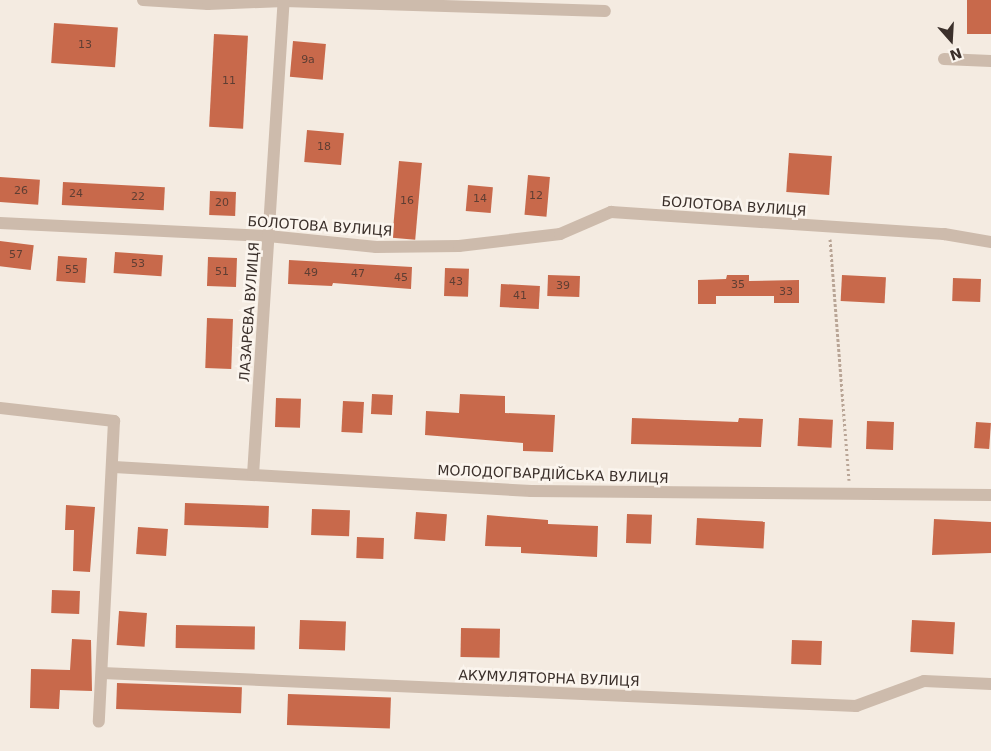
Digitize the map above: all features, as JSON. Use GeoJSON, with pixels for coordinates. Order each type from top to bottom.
{"type":"FeatureCollection","features":[{"type":"Feature","properties":{"kind":"street"},"geometry":{"type":"LineString","coordinates":[[143,0],[208,4],[284,0],[605,12]]}},
{"type":"Feature","properties":{"kind":"street","name":"ЛАЗАРЄВА ВУЛИЦЯ"},"geometry":{"type":"LineString","coordinates":[[253,476],[284,0]]}},
{"type":"Feature","properties":{"kind":"street"},"geometry":{"type":"LineString","coordinates":[[944,59],[991,61]]}},
{"type":"Feature","properties":{"kind":"street","name":"БОЛОТОВА ВУЛИЦЯ"},"geometry":{"type":"LineString","coordinates":[[0,223],[268,236],[376,247],[459,246],[560,234],[611,212],[944,234],[991,242]]}},
{"type":"Feature","properties":{"kind":"street"},"geometry":{"type":"LineString","coordinates":[[0,408],[114,421],[114,468],[99,722]]}},
{"type":"Feature","properties":{"kind":"street","name":"МОЛОДОГВАРДІЙСЬКА ВУЛИЦЯ"},"geometry":{"type":"LineString","coordinates":[[114,468],[531,491],[991,495]]}},
{"type":"Feature","properties":{"kind":"street","name":"АКУМУЛЯТОРНА ВУЛИЦЯ"},"geometry":{"type":"LineString","coordinates":[[102,673],[856,706],[924,681],[991,684]]}},
{"type":"Feature","properties":{"kind":"path"},"geometry":{"type":"LineString","coordinates":[[829,227],[850,493]]}},
{"type":"Feature","properties":{"kind":"building"},"geometry":{"type":"Polygon","coordinates":[[[967,0],[991,0],[991,34],[967,34],[967,0]]]}},
{"type":"Feature","properties":{"kind":"building"},"geometry":{"type":"Polygon","coordinates":[[[54,23],[118,27],[115,67],[51,63],[54,23]]]}},
{"type":"Feature","properties":{"kind":"building"},"geometry":{"type":"Polygon","coordinates":[[[214,34],[248,36],[243,129],[209,127],[214,34]]]}},
{"type":"Feature","properties":{"kind":"building"},"geometry":{"type":"Polygon","coordinates":[[[293,41],[326,44],[323,80],[290,77],[293,41]]]}},
{"type":"Feature","properties":{"kind":"building"},"geometry":{"type":"Polygon","coordinates":[[[307,130],[344,133],[341,165],[304,162],[307,130]]]}},
{"type":"Feature","properties":{"kind":"building"},"geometry":{"type":"Polygon","coordinates":[[[789,153],[832,156],[829,195],[786,192],[789,153]]]}},
{"type":"Feature","properties":{"kind":"building"},"geometry":{"type":"Polygon","coordinates":[[[399,161],[422,163],[415,240],[392,238],[399,161]]]}},
{"type":"Feature","properties":{"kind":"building"},"geometry":{"type":"Polygon","coordinates":[[[528,175],[550,177],[546,217],[525,215],[528,175]]]}},
{"type":"Feature","properties":{"kind":"building"},"geometry":{"type":"Polygon","coordinates":[[[0,177],[40,180],[38,205],[0,202],[0,177]]]}},
{"type":"Feature","properties":{"kind":"building"},"geometry":{"type":"Polygon","coordinates":[[[63,182],[165,187],[164,210],[62,205],[63,182]]]}},
{"type":"Feature","properties":{"kind":"building"},"geometry":{"type":"Polygon","coordinates":[[[468,185],[493,187],[491,213],[466,211],[468,185]]]}},
{"type":"Feature","properties":{"kind":"building"},"geometry":{"type":"Polygon","coordinates":[[[210,191],[236,192],[235,216],[209,215],[210,191]]]}},
{"type":"Feature","properties":{"kind":"building"},"geometry":{"type":"Polygon","coordinates":[[[0,241],[34,245],[31,270],[0,266],[0,241]]]}},
{"type":"Feature","properties":{"kind":"building"},"geometry":{"type":"Polygon","coordinates":[[[115,252],[163,255],[161,276],[114,273],[115,252]]]}},
{"type":"Feature","properties":{"kind":"building"},"geometry":{"type":"Polygon","coordinates":[[[58,256],[87,258],[85,283],[56,281],[58,256]]]}},
{"type":"Feature","properties":{"kind":"building"},"geometry":{"type":"Polygon","coordinates":[[[208,257],[237,258],[236,287],[207,286],[208,257]]]}},
{"type":"Feature","properties":{"kind":"building"},"geometry":{"type":"Polygon","coordinates":[[[289,260],[412,267],[411,289],[333,283],[332,286],[288,284],[289,260]]]}},
{"type":"Feature","properties":{"kind":"building"},"geometry":{"type":"Polygon","coordinates":[[[445,268],[469,269],[468,297],[444,296],[445,268]]]}},
{"type":"Feature","properties":{"kind":"building"},"geometry":{"type":"Polygon","coordinates":[[[548,275],[580,276],[579,297],[547,296],[548,275]]]}},
{"type":"Feature","properties":{"kind":"building"},"geometry":{"type":"Polygon","coordinates":[[[727,275],[749,275],[749,281],[799,280],[799,303],[774,303],[774,296],[716,296],[716,304],[698,304],[698,280],[726,279],[727,275]]]}},
{"type":"Feature","properties":{"kind":"building"},"geometry":{"type":"Polygon","coordinates":[[[842,275],[886,277],[885,303],[841,301],[842,275]]]}},
{"type":"Feature","properties":{"kind":"building"},"geometry":{"type":"Polygon","coordinates":[[[953,278],[981,279],[980,302],[952,301],[953,278]]]}},
{"type":"Feature","properties":{"kind":"building"},"geometry":{"type":"Polygon","coordinates":[[[501,284],[540,286],[539,309],[500,307],[501,284]]]}},
{"type":"Feature","properties":{"kind":"building"},"geometry":{"type":"Polygon","coordinates":[[[207,318],[233,319],[231,369],[205,368],[207,318]]]}},
{"type":"Feature","properties":{"kind":"building"},"geometry":{"type":"Polygon","coordinates":[[[372,394],[393,395],[392,415],[371,414],[372,394]]]}},
{"type":"Feature","properties":{"kind":"building"},"geometry":{"type":"Polygon","coordinates":[[[460,394],[505,396],[505,413],[555,415],[553,452],[523,451],[523,443],[425,435],[426,411],[459,413],[460,394]]]}},
{"type":"Feature","properties":{"kind":"building"},"geometry":{"type":"Polygon","coordinates":[[[276,398],[301,399],[300,428],[275,427],[276,398]]]}},
{"type":"Feature","properties":{"kind":"building"},"geometry":{"type":"Polygon","coordinates":[[[343,401],[364,402],[362,433],[341,432],[343,401]]]}},
{"type":"Feature","properties":{"kind":"building"},"geometry":{"type":"Polygon","coordinates":[[[632,418],[738,422],[739,418],[763,419],[761,447],[631,444],[632,418]]]}},
{"type":"Feature","properties":{"kind":"building"},"geometry":{"type":"Polygon","coordinates":[[[799,418],[833,420],[831,448],[798,446],[799,418]]]}},
{"type":"Feature","properties":{"kind":"building"},"geometry":{"type":"Polygon","coordinates":[[[867,421],[894,422],[893,450],[866,449],[867,421]]]}},
{"type":"Feature","properties":{"kind":"building"},"geometry":{"type":"Polygon","coordinates":[[[976,422],[991,423],[989,449],[974,448],[976,422]]]}},
{"type":"Feature","properties":{"kind":"building"},"geometry":{"type":"Polygon","coordinates":[[[185,503],[269,506],[268,528],[184,525],[185,503]]]}},
{"type":"Feature","properties":{"kind":"building"},"geometry":{"type":"Polygon","coordinates":[[[66,505],[95,507],[90,572],[73,571],[74,530],[65,530],[66,505]]]}},
{"type":"Feature","properties":{"kind":"building"},"geometry":{"type":"Polygon","coordinates":[[[312,509],[350,510],[349,536],[311,535],[312,509]]]}},
{"type":"Feature","properties":{"kind":"building"},"geometry":{"type":"Polygon","coordinates":[[[416,512],[447,514],[445,541],[414,539],[416,512]]]}},
{"type":"Feature","properties":{"kind":"building"},"geometry":{"type":"Polygon","coordinates":[[[627,514],[652,515],[651,544],[626,543],[627,514]]]}},
{"type":"Feature","properties":{"kind":"building"},"geometry":{"type":"Polygon","coordinates":[[[487,515],[548,520],[548,524],[598,526],[597,557],[521,553],[521,547],[485,546],[487,515]]]}},
{"type":"Feature","properties":{"kind":"building"},"geometry":{"type":"Polygon","coordinates":[[[697,518],[765,522],[763,549],[696,545],[697,518]]]}},
{"type":"Feature","properties":{"kind":"building"},"geometry":{"type":"Polygon","coordinates":[[[934,519],[991,522],[991,553],[932,555],[934,519]]]}},
{"type":"Feature","properties":{"kind":"building"},"geometry":{"type":"Polygon","coordinates":[[[138,527],[168,529],[166,556],[136,554],[138,527]]]}},
{"type":"Feature","properties":{"kind":"building"},"geometry":{"type":"Polygon","coordinates":[[[357,537],[384,538],[383,559],[356,558],[357,537]]]}},
{"type":"Feature","properties":{"kind":"building"},"geometry":{"type":"Polygon","coordinates":[[[52,590],[80,591],[79,614],[51,613],[52,590]]]}},
{"type":"Feature","properties":{"kind":"building"},"geometry":{"type":"Polygon","coordinates":[[[119,611],[147,613],[145,647],[117,645],[119,611]]]}},
{"type":"Feature","properties":{"kind":"building"},"geometry":{"type":"Polygon","coordinates":[[[300,620],[346,622],[345,651],[299,649],[300,620]]]}},
{"type":"Feature","properties":{"kind":"building"},"geometry":{"type":"Polygon","coordinates":[[[912,620],[955,622],[953,654],[910,652],[912,620]]]}},
{"type":"Feature","properties":{"kind":"building"},"geometry":{"type":"Polygon","coordinates":[[[176,625],[255,626],[255,649],[176,648],[176,625]]]}},
{"type":"Feature","properties":{"kind":"building"},"geometry":{"type":"Polygon","coordinates":[[[461,628],[500,629],[499,658],[460,657],[461,628]]]}},
{"type":"Feature","properties":{"kind":"building"},"geometry":{"type":"Polygon","coordinates":[[[72,639],[91,640],[92,691],[60,690],[59,709],[30,708],[31,669],[70,670],[72,639]]]}},
{"type":"Feature","properties":{"kind":"building"},"geometry":{"type":"Polygon","coordinates":[[[792,640],[822,641],[821,665],[791,664],[792,640]]]}},
{"type":"Feature","properties":{"kind":"building"},"geometry":{"type":"Polygon","coordinates":[[[117,683],[242,687],[241,713],[116,709],[117,683]]]}},
{"type":"Feature","properties":{"kind":"building"},"geometry":{"type":"Polygon","coordinates":[[[288,694],[391,698],[390,729],[287,725],[288,694]]]}}]}
